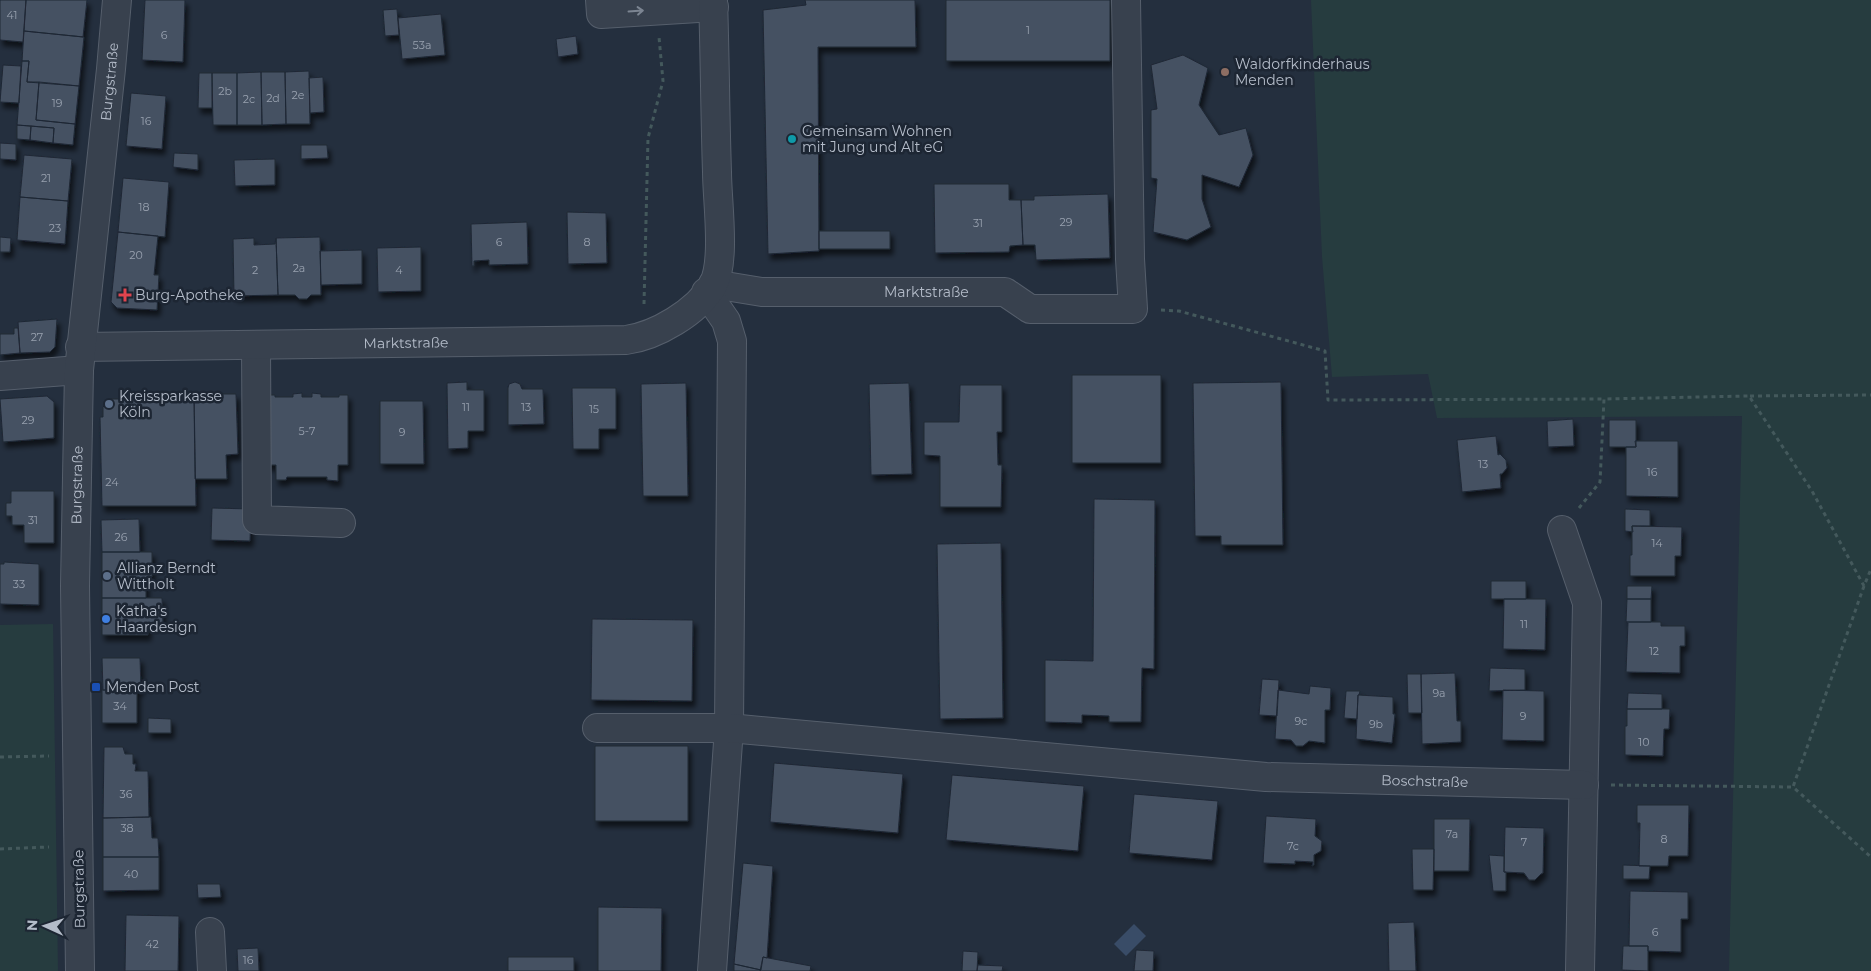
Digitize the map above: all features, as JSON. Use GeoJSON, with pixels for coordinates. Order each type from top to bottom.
{"type":"FeatureCollection","features":[{"type":"Feature","properties":{"kind":"street","name":"Burgstraße"},"geometry":{"type":"LineString","coordinates":[[80,971],[75,586],[79,359],[117,0]]}},
{"type":"Feature","properties":{"kind":"street"},"geometry":{"type":"LineString","coordinates":[[600,0],[601,14],[714,4]]}},
{"type":"Feature","properties":{"kind":"street"},"geometry":{"type":"LineString","coordinates":[[1126,0],[1130,259],[1133,309]]}},
{"type":"Feature","properties":{"kind":"street","name":"Marktstraße"},"geometry":{"type":"LineString","coordinates":[[0,376],[79,359],[256,345],[626,340],[643,338],[690,312],[710,288],[720,254],[714,4]]}},
{"type":"Feature","properties":{"kind":"street","name":"Marktstraße"},"geometry":{"type":"LineString","coordinates":[[710,288],[762,292],[1005,292],[1030,309],[1133,309]]}},
{"type":"Feature","properties":{"kind":"street"},"geometry":{"type":"LineString","coordinates":[[710,288],[726,321],[732,341],[729,728],[712,971]]}},
{"type":"Feature","properties":{"kind":"street"},"geometry":{"type":"LineString","coordinates":[[256,345],[256,520],[341,523]]}},
{"type":"Feature","properties":{"kind":"street"},"geometry":{"type":"LineString","coordinates":[[1562,530],[1587,603],[1580,971]]}},
{"type":"Feature","properties":{"kind":"street","name":"Boschstraße"},"geometry":{"type":"LineString","coordinates":[[596,728],[729,728],[1266,777],[1584,784]]}},
{"type":"Feature","properties":{"kind":"street"},"geometry":{"type":"LineString","coordinates":[[210,932],[212,971]]}},
{"type":"Feature","properties":{"kind":"path"},"geometry":{"type":"LineString","coordinates":[[643,338],[648,138],[663,81],[656,10]]}},
{"type":"Feature","properties":{"kind":"path"},"geometry":{"type":"LineString","coordinates":[[1133,309],[1179,311],[1325,351],[1328,400],[1604,399],[1871,395]]}},
{"type":"Feature","properties":{"kind":"path"},"geometry":{"type":"LineString","coordinates":[[1749,396],[1812,491],[1864,586]]}},
{"type":"Feature","properties":{"kind":"path"},"geometry":{"type":"LineString","coordinates":[[1562,530],[1600,482],[1604,399]]}},
{"type":"Feature","properties":{"kind":"path"},"geometry":{"type":"LineString","coordinates":[[1793,787],[1871,569]]}},
{"type":"Feature","properties":{"kind":"path"},"geometry":{"type":"LineString","coordinates":[[0,757],[78,756]]}},
{"type":"Feature","properties":{"kind":"path"},"geometry":{"type":"LineString","coordinates":[[1584,784],[1793,787],[1871,857]]}},
{"type":"Feature","properties":{"kind":"path"},"geometry":{"type":"LineString","coordinates":[[0,849],[79,847]]}},
{"type":"Feature","properties":{"kind":"green space"},"geometry":{"type":"Polygon","coordinates":[[[1311,0],[1871,0],[1871,971],[1729,971],[1742,416],[1437,418],[1428,374],[1332,377],[1322,257],[1311,0]]]}},
{"type":"Feature","properties":{"kind":"green space"},"geometry":{"type":"Polygon","coordinates":[[[53,624],[58,971],[0,971],[0,625],[53,624]]]}},
{"type":"Feature","properties":{"kind":"water"},"geometry":{"type":"Polygon","coordinates":[[[1134,924],[1146,936],[1126,956],[1114,944],[1134,924]]]}},
{"type":"Feature","properties":{"kind":"building"},"geometry":{"type":"Polygon","coordinates":[[[0,0],[26,0],[23,42],[0,40],[0,0]]]}},
{"type":"Feature","properties":{"kind":"building"},"geometry":{"type":"Polygon","coordinates":[[[26,0],[87,0],[83,37],[24,31],[26,0]]]}},
{"type":"Feature","properties":{"kind":"building"},"geometry":{"type":"Polygon","coordinates":[[[145,0],[185,0],[183,62],[142,60],[145,0]]]}},
{"type":"Feature","properties":{"kind":"building","name":"Gemeinsam Wohnen mit Jung und Alt eG"},"geometry":{"type":"Polygon","coordinates":[[[805,0],[915,0],[916,47],[818,47],[819,251],[768,254],[763,10],[806,5],[805,0]]]}},
{"type":"Feature","properties":{"kind":"building"},"geometry":{"type":"Polygon","coordinates":[[[946,0],[1110,0],[1110,61],[946,61],[946,0]]]}},
{"type":"Feature","properties":{"kind":"building"},"geometry":{"type":"Polygon","coordinates":[[[397,9],[399,35],[385,36],[383,10],[397,9]]]}},
{"type":"Feature","properties":{"kind":"building"},"geometry":{"type":"Polygon","coordinates":[[[441,14],[445,55],[402,59],[398,18],[441,14]]]}},
{"type":"Feature","properties":{"kind":"building"},"geometry":{"type":"Polygon","coordinates":[[[24,31],[84,37],[79,86],[27,82],[29,61],[22,61],[24,31]]]}},
{"type":"Feature","properties":{"kind":"building"},"geometry":{"type":"Polygon","coordinates":[[[576,36],[578,54],[558,57],[556,39],[576,36]]]}},
{"type":"Feature","properties":{"kind":"building"},"geometry":{"type":"Polygon","coordinates":[[[1183,55],[1208,68],[1199,105],[1219,135],[1246,128],[1253,155],[1239,187],[1202,175],[1202,199],[1211,227],[1187,240],[1153,232],[1157,179],[1151,178],[1151,110],[1157,109],[1151,65],[1183,55]]]}},
{"type":"Feature","properties":{"kind":"building"},"geometry":{"type":"Polygon","coordinates":[[[22,61],[29,61],[27,82],[39,82],[36,120],[75,124],[73,145],[53,143],[54,128],[17,125],[22,61]]]}},
{"type":"Feature","properties":{"kind":"building"},"geometry":{"type":"Polygon","coordinates":[[[3,65],[21,66],[19,103],[0,102],[3,65]]]}},
{"type":"Feature","properties":{"kind":"building"},"geometry":{"type":"Polygon","coordinates":[[[309,71],[310,124],[286,124],[285,72],[309,71]]]}},
{"type":"Feature","properties":{"kind":"building"},"geometry":{"type":"Polygon","coordinates":[[[261,72],[262,125],[237,125],[237,73],[261,72]]]}},
{"type":"Feature","properties":{"kind":"building"},"geometry":{"type":"Polygon","coordinates":[[[261,72],[285,72],[286,124],[262,125],[261,72]]]}},
{"type":"Feature","properties":{"kind":"building"},"geometry":{"type":"Polygon","coordinates":[[[199,73],[212,73],[212,108],[198,108],[199,73]]]}},
{"type":"Feature","properties":{"kind":"building"},"geometry":{"type":"Polygon","coordinates":[[[212,73],[237,73],[237,125],[213,125],[212,73]]]}},
{"type":"Feature","properties":{"kind":"building"},"geometry":{"type":"Polygon","coordinates":[[[323,77],[324,112],[310,113],[309,78],[323,77]]]}},
{"type":"Feature","properties":{"kind":"building"},"geometry":{"type":"Polygon","coordinates":[[[39,82],[79,86],[75,124],[36,120],[39,82]]]}},
{"type":"Feature","properties":{"kind":"building"},"geometry":{"type":"Polygon","coordinates":[[[131,93],[166,96],[162,149],[126,146],[131,93]]]}},
{"type":"Feature","properties":{"kind":"building"},"geometry":{"type":"Polygon","coordinates":[[[17,125],[31,126],[30,140],[17,139],[17,125]]]}},
{"type":"Feature","properties":{"kind":"building"},"geometry":{"type":"Polygon","coordinates":[[[31,126],[54,128],[53,143],[30,140],[31,126]]]}},
{"type":"Feature","properties":{"kind":"building"},"geometry":{"type":"Polygon","coordinates":[[[0,143],[16,144],[16,160],[0,159],[0,143]]]}},
{"type":"Feature","properties":{"kind":"building"},"geometry":{"type":"Polygon","coordinates":[[[301,145],[327,145],[328,158],[301,159],[301,145]]]}},
{"type":"Feature","properties":{"kind":"building"},"geometry":{"type":"Polygon","coordinates":[[[174,153],[198,154],[198,170],[173,167],[174,153]]]}},
{"type":"Feature","properties":{"kind":"building"},"geometry":{"type":"Polygon","coordinates":[[[24,155],[72,159],[68,201],[20,197],[24,155]]]}},
{"type":"Feature","properties":{"kind":"building"},"geometry":{"type":"Polygon","coordinates":[[[275,159],[275,185],[235,186],[234,160],[275,159]]]}},
{"type":"Feature","properties":{"kind":"building"},"geometry":{"type":"Polygon","coordinates":[[[123,178],[169,182],[165,237],[118,232],[123,178]]]}},
{"type":"Feature","properties":{"kind":"building"},"geometry":{"type":"Polygon","coordinates":[[[934,184],[1009,184],[1009,200],[1021,200],[1023,245],[1010,246],[1009,252],[935,253],[934,184]]]}},
{"type":"Feature","properties":{"kind":"building"},"geometry":{"type":"Polygon","coordinates":[[[1108,194],[1110,258],[1036,260],[1035,245],[1023,245],[1021,200],[1034,200],[1034,196],[1108,194]]]}},
{"type":"Feature","properties":{"kind":"building"},"geometry":{"type":"Polygon","coordinates":[[[20,197],[68,201],[65,244],[17,240],[20,197]]]}},
{"type":"Feature","properties":{"kind":"building"},"geometry":{"type":"Polygon","coordinates":[[[567,212],[606,213],[607,263],[568,264],[567,212]]]}},
{"type":"Feature","properties":{"kind":"building"},"geometry":{"type":"Polygon","coordinates":[[[527,222],[528,264],[489,265],[489,260],[474,261],[474,266],[472,266],[471,224],[527,222]]]}},
{"type":"Feature","properties":{"kind":"building"},"geometry":{"type":"Polygon","coordinates":[[[819,231],[890,231],[890,249],[819,249],[819,231]]]}},
{"type":"Feature","properties":{"kind":"building"},"geometry":{"type":"Polygon","coordinates":[[[118,232],[158,236],[154,275],[159,275],[157,310],[117,308],[111,302],[118,232]]]}},
{"type":"Feature","properties":{"kind":"building"},"geometry":{"type":"Polygon","coordinates":[[[0,237],[11,238],[10,252],[0,252],[0,237]]]}},
{"type":"Feature","properties":{"kind":"building"},"geometry":{"type":"Polygon","coordinates":[[[320,237],[321,295],[311,295],[307,299],[299,299],[295,295],[278,295],[276,238],[320,237]]]}},
{"type":"Feature","properties":{"kind":"building"},"geometry":{"type":"Polygon","coordinates":[[[254,238],[254,245],[275,244],[276,238],[278,295],[234,296],[233,239],[254,238]]]}},
{"type":"Feature","properties":{"kind":"building"},"geometry":{"type":"Polygon","coordinates":[[[421,247],[421,291],[378,292],[377,248],[421,247]]]}},
{"type":"Feature","properties":{"kind":"building"},"geometry":{"type":"Polygon","coordinates":[[[362,250],[362,284],[321,285],[320,251],[362,250]]]}},
{"type":"Feature","properties":{"kind":"building"},"geometry":{"type":"Polygon","coordinates":[[[57,319],[55,347],[50,352],[20,353],[18,322],[57,319]]]}},
{"type":"Feature","properties":{"kind":"building"},"geometry":{"type":"Polygon","coordinates":[[[14,328],[18,328],[20,353],[0,355],[0,334],[14,334],[14,328]]]}},
{"type":"Feature","properties":{"kind":"building"},"geometry":{"type":"Polygon","coordinates":[[[1072,375],[1161,375],[1161,463],[1072,463],[1072,375]]]}},
{"type":"Feature","properties":{"kind":"building"},"geometry":{"type":"Polygon","coordinates":[[[467,382],[467,390],[484,390],[484,431],[468,431],[468,448],[448,449],[447,383],[467,382]]]}},
{"type":"Feature","properties":{"kind":"building"},"geometry":{"type":"Polygon","coordinates":[[[515,382],[520,384],[522,389],[543,389],[544,424],[508,425],[508,388],[509,384],[515,382]]]}},
{"type":"Feature","properties":{"kind":"building"},"geometry":{"type":"Polygon","coordinates":[[[1281,382],[1283,545],[1221,545],[1221,536],[1195,536],[1193,383],[1281,382]]]}},
{"type":"Feature","properties":{"kind":"building"},"geometry":{"type":"Polygon","coordinates":[[[686,383],[688,496],[643,496],[641,384],[686,383]]]}},
{"type":"Feature","properties":{"kind":"building"},"geometry":{"type":"Polygon","coordinates":[[[909,383],[912,474],[871,475],[869,384],[909,383]]]}},
{"type":"Feature","properties":{"kind":"building"},"geometry":{"type":"Polygon","coordinates":[[[960,385],[1002,385],[1002,432],[997,432],[998,465],[1002,465],[1001,507],[940,507],[940,456],[924,455],[924,422],[959,422],[960,385]]]}},
{"type":"Feature","properties":{"kind":"building"},"geometry":{"type":"Polygon","coordinates":[[[572,388],[616,388],[616,429],[599,429],[599,449],[573,449],[572,388]]]}},
{"type":"Feature","properties":{"kind":"building"},"geometry":{"type":"Polygon","coordinates":[[[302,393],[302,397],[312,397],[312,393],[321,394],[321,397],[348,395],[348,465],[338,465],[338,481],[327,480],[327,477],[287,477],[286,480],[276,480],[276,465],[266,465],[266,395],[293,397],[293,394],[302,393]]]}},
{"type":"Feature","properties":{"kind":"building"},"geometry":{"type":"Polygon","coordinates":[[[194,394],[236,394],[238,454],[226,455],[227,479],[195,479],[194,394]]]}},
{"type":"Feature","properties":{"kind":"building"},"geometry":{"type":"Polygon","coordinates":[[[194,395],[196,506],[102,506],[100,417],[103,417],[103,407],[111,399],[121,399],[121,396],[194,395]]]}},
{"type":"Feature","properties":{"kind":"building"},"geometry":{"type":"Polygon","coordinates":[[[47,396],[54,402],[54,438],[3,442],[0,399],[47,396]]]}},
{"type":"Feature","properties":{"kind":"building"},"geometry":{"type":"Polygon","coordinates":[[[380,401],[423,401],[424,464],[380,464],[380,401]]]}},
{"type":"Feature","properties":{"kind":"building"},"geometry":{"type":"Polygon","coordinates":[[[1573,419],[1574,446],[1548,447],[1547,421],[1573,419]]]}},
{"type":"Feature","properties":{"kind":"building"},"geometry":{"type":"Polygon","coordinates":[[[1609,420],[1636,420],[1636,447],[1609,447],[1609,420]]]}},
{"type":"Feature","properties":{"kind":"building"},"geometry":{"type":"Polygon","coordinates":[[[1496,436],[1498,455],[1500,454],[1506,460],[1507,468],[1500,474],[1501,488],[1462,492],[1457,440],[1496,436]]]}},
{"type":"Feature","properties":{"kind":"building"},"geometry":{"type":"Polygon","coordinates":[[[1635,441],[1678,441],[1678,497],[1626,496],[1626,447],[1636,447],[1635,441]]]}},
{"type":"Feature","properties":{"kind":"building"},"geometry":{"type":"Polygon","coordinates":[[[11,491],[54,491],[54,543],[24,543],[24,525],[12,525],[12,516],[6,516],[6,503],[11,503],[11,491]]]}},
{"type":"Feature","properties":{"kind":"building"},"geometry":{"type":"Polygon","coordinates":[[[1094,499],[1155,500],[1154,669],[1142,668],[1141,722],[1109,722],[1109,716],[1082,715],[1082,723],[1045,722],[1045,660],[1093,661],[1094,499]]]}},
{"type":"Feature","properties":{"kind":"building"},"geometry":{"type":"Polygon","coordinates":[[[212,508],[251,509],[250,541],[211,540],[212,508]]]}},
{"type":"Feature","properties":{"kind":"building"},"geometry":{"type":"Polygon","coordinates":[[[1625,509],[1650,510],[1650,526],[1632,526],[1633,532],[1625,531],[1625,509]]]}},
{"type":"Feature","properties":{"kind":"building"},"geometry":{"type":"Polygon","coordinates":[[[139,519],[140,552],[102,552],[101,520],[139,519]]]}},
{"type":"Feature","properties":{"kind":"building"},"geometry":{"type":"Polygon","coordinates":[[[1632,526],[1682,527],[1681,556],[1675,556],[1675,576],[1630,576],[1632,526]]]}},
{"type":"Feature","properties":{"kind":"building"},"geometry":{"type":"Polygon","coordinates":[[[1001,543],[1003,718],[940,719],[937,544],[1001,543]]]}},
{"type":"Feature","properties":{"kind":"building"},"geometry":{"type":"Polygon","coordinates":[[[102,552],[152,552],[152,577],[146,577],[146,598],[102,598],[102,552]]]}},
{"type":"Feature","properties":{"kind":"building"},"geometry":{"type":"Polygon","coordinates":[[[4,562],[39,564],[39,605],[0,604],[0,564],[4,564],[4,562]]]}},
{"type":"Feature","properties":{"kind":"building"},"geometry":{"type":"Polygon","coordinates":[[[1491,581],[1526,581],[1526,599],[1491,599],[1491,581]]]}},
{"type":"Feature","properties":{"kind":"building"},"geometry":{"type":"Polygon","coordinates":[[[1627,586],[1652,586],[1651,599],[1627,599],[1627,586]]]}},
{"type":"Feature","properties":{"kind":"building"},"geometry":{"type":"Polygon","coordinates":[[[102,598],[162,598],[163,624],[148,624],[148,635],[102,635],[102,598]]]}},
{"type":"Feature","properties":{"kind":"building"},"geometry":{"type":"Polygon","coordinates":[[[1504,599],[1546,599],[1545,650],[1503,649],[1504,599]]]}},
{"type":"Feature","properties":{"kind":"building"},"geometry":{"type":"Polygon","coordinates":[[[1627,599],[1651,599],[1651,622],[1626,622],[1627,599]]]}},
{"type":"Feature","properties":{"kind":"building"},"geometry":{"type":"Polygon","coordinates":[[[592,619],[693,620],[692,701],[591,700],[592,619]]]}},
{"type":"Feature","properties":{"kind":"building"},"geometry":{"type":"Polygon","coordinates":[[[1626,622],[1661,622],[1661,626],[1685,626],[1685,646],[1680,646],[1680,673],[1626,672],[1628,623],[1626,622]]]}},
{"type":"Feature","properties":{"kind":"building"},"geometry":{"type":"Polygon","coordinates":[[[102,658],[140,658],[141,690],[103,690],[102,658]]]}},
{"type":"Feature","properties":{"kind":"building"},"geometry":{"type":"Polygon","coordinates":[[[1490,668],[1525,669],[1525,690],[1489,691],[1490,668]]]}},
{"type":"Feature","properties":{"kind":"building"},"geometry":{"type":"Polygon","coordinates":[[[1455,673],[1457,721],[1461,721],[1461,742],[1422,744],[1421,674],[1455,673]]]}},
{"type":"Feature","properties":{"kind":"building"},"geometry":{"type":"Polygon","coordinates":[[[1407,674],[1421,674],[1422,713],[1408,713],[1407,674]]]}},
{"type":"Feature","properties":{"kind":"building"},"geometry":{"type":"Polygon","coordinates":[[[1262,679],[1279,680],[1277,716],[1259,715],[1262,679]]]}},
{"type":"Feature","properties":{"kind":"building"},"geometry":{"type":"Polygon","coordinates":[[[1310,686],[1331,688],[1330,710],[1325,710],[1325,743],[1309,741],[1303,746],[1296,746],[1291,740],[1275,739],[1278,690],[1309,694],[1310,686]]]}},
{"type":"Feature","properties":{"kind":"building"},"geometry":{"type":"Polygon","coordinates":[[[102,690],[137,690],[137,723],[102,723],[102,690]]]}},
{"type":"Feature","properties":{"kind":"building"},"geometry":{"type":"Polygon","coordinates":[[[1503,690],[1544,691],[1544,741],[1502,740],[1503,690]]]}},
{"type":"Feature","properties":{"kind":"building"},"geometry":{"type":"Polygon","coordinates":[[[1346,691],[1360,691],[1358,695],[1357,719],[1344,718],[1346,691]]]}},
{"type":"Feature","properties":{"kind":"building"},"geometry":{"type":"Polygon","coordinates":[[[1628,693],[1662,694],[1662,709],[1627,709],[1628,693]]]}},
{"type":"Feature","properties":{"kind":"building"},"geometry":{"type":"Polygon","coordinates":[[[1358,695],[1393,697],[1393,714],[1395,714],[1392,743],[1356,739],[1358,695]]]}},
{"type":"Feature","properties":{"kind":"building"},"geometry":{"type":"Polygon","coordinates":[[[1627,709],[1670,709],[1669,729],[1664,729],[1663,756],[1625,755],[1627,709]]]}},
{"type":"Feature","properties":{"kind":"building"},"geometry":{"type":"Polygon","coordinates":[[[148,718],[171,719],[171,733],[148,733],[148,718]]]}},
{"type":"Feature","properties":{"kind":"building"},"geometry":{"type":"Polygon","coordinates":[[[595,746],[688,746],[688,821],[595,821],[595,746]]]}},
{"type":"Feature","properties":{"kind":"building"},"geometry":{"type":"Polygon","coordinates":[[[104,747],[123,747],[125,754],[133,754],[133,764],[136,764],[135,771],[148,771],[149,817],[103,818],[104,747]]]}},
{"type":"Feature","properties":{"kind":"building"},"geometry":{"type":"Polygon","coordinates":[[[774,763],[903,774],[898,833],[770,822],[774,763]]]}},
{"type":"Feature","properties":{"kind":"building"},"geometry":{"type":"Polygon","coordinates":[[[952,775],[1084,786],[1078,851],[946,840],[952,775]]]}},
{"type":"Feature","properties":{"kind":"building"},"geometry":{"type":"Polygon","coordinates":[[[1134,794],[1218,801],[1212,860],[1129,853],[1134,794]]]}},
{"type":"Feature","properties":{"kind":"building"},"geometry":{"type":"Polygon","coordinates":[[[1637,805],[1689,805],[1688,856],[1669,856],[1668,866],[1639,866],[1640,823],[1637,823],[1637,805]]]}},
{"type":"Feature","properties":{"kind":"building"},"geometry":{"type":"Polygon","coordinates":[[[1266,816],[1316,819],[1315,836],[1322,841],[1321,851],[1314,855],[1314,865],[1312,866],[1313,862],[1295,861],[1295,864],[1263,863],[1266,816]]]}},
{"type":"Feature","properties":{"kind":"building"},"geometry":{"type":"Polygon","coordinates":[[[151,817],[152,838],[158,838],[159,857],[103,857],[103,818],[151,817]]]}},
{"type":"Feature","properties":{"kind":"building"},"geometry":{"type":"Polygon","coordinates":[[[1434,819],[1470,819],[1469,871],[1434,871],[1434,819]]]}},
{"type":"Feature","properties":{"kind":"building"},"geometry":{"type":"Polygon","coordinates":[[[1505,827],[1544,828],[1543,873],[1535,880],[1529,880],[1524,873],[1504,872],[1505,827]]]}},
{"type":"Feature","properties":{"kind":"building"},"geometry":{"type":"Polygon","coordinates":[[[1412,849],[1434,849],[1433,890],[1413,890],[1412,849]]]}},
{"type":"Feature","properties":{"kind":"building"},"geometry":{"type":"Polygon","coordinates":[[[1489,855],[1504,856],[1506,891],[1493,891],[1489,855]]]}},
{"type":"Feature","properties":{"kind":"building"},"geometry":{"type":"Polygon","coordinates":[[[103,857],[159,857],[159,890],[103,891],[103,857]]]}},
{"type":"Feature","properties":{"kind":"building"},"geometry":{"type":"Polygon","coordinates":[[[743,863],[773,866],[767,958],[763,957],[761,970],[734,964],[743,863]]]}},
{"type":"Feature","properties":{"kind":"building"},"geometry":{"type":"Polygon","coordinates":[[[1623,865],[1650,866],[1649,879],[1623,879],[1623,865]]]}},
{"type":"Feature","properties":{"kind":"building"},"geometry":{"type":"Polygon","coordinates":[[[197,884],[220,884],[221,897],[198,898],[197,884]]]}},
{"type":"Feature","properties":{"kind":"building"},"geometry":{"type":"Polygon","coordinates":[[[1630,891],[1688,892],[1688,919],[1681,919],[1681,952],[1648,951],[1648,946],[1629,946],[1630,891]]]}},
{"type":"Feature","properties":{"kind":"building"},"geometry":{"type":"Polygon","coordinates":[[[598,907],[662,908],[661,971],[598,971],[598,907]]]}},
{"type":"Feature","properties":{"kind":"building"},"geometry":{"type":"Polygon","coordinates":[[[126,915],[179,916],[178,971],[125,971],[126,915]]]}},
{"type":"Feature","properties":{"kind":"building"},"geometry":{"type":"Polygon","coordinates":[[[1414,922],[1416,971],[1389,971],[1388,923],[1414,922]]]}},
{"type":"Feature","properties":{"kind":"building"},"geometry":{"type":"Polygon","coordinates":[[[1623,946],[1648,946],[1648,971],[1622,970],[1623,946]]]}},
{"type":"Feature","properties":{"kind":"building"},"geometry":{"type":"Polygon","coordinates":[[[258,948],[259,971],[238,971],[237,949],[258,948]]]}},
{"type":"Feature","properties":{"kind":"building"},"geometry":{"type":"Polygon","coordinates":[[[1136,950],[1154,951],[1153,971],[1134,971],[1136,950]]]}},
{"type":"Feature","properties":{"kind":"building"},"geometry":{"type":"Polygon","coordinates":[[[963,951],[978,952],[977,971],[962,971],[963,951]]]}},
{"type":"Feature","properties":{"kind":"building"},"geometry":{"type":"Polygon","coordinates":[[[508,957],[574,957],[574,971],[508,971],[508,957]]]}},
{"type":"Feature","properties":{"kind":"building"},"geometry":{"type":"Polygon","coordinates":[[[763,957],[811,966],[810,971],[760,971],[763,957]]]}},
{"type":"Feature","properties":{"kind":"building"},"geometry":{"type":"Polygon","coordinates":[[[734,964],[761,970],[734,971],[734,964]]]}},
{"type":"Feature","properties":{"kind":"building"},"geometry":{"type":"Polygon","coordinates":[[[978,965],[1003,966],[1002,971],[977,971],[978,965]]]}},
{"type":"Feature","properties":{"kind":"place","name":"Waldorfkinderhaus Menden"},"geometry":{"type":"Point","coordinates":[1225,72]}},
{"type":"Feature","properties":{"kind":"place","name":"Gemeinsam Wohnen mit Jung und Alt eG"},"geometry":{"type":"Point","coordinates":[792,139]}},
{"type":"Feature","properties":{"kind":"place","name":"Burg-Apotheke"},"geometry":{"type":"Point","coordinates":[125,295]}},
{"type":"Feature","properties":{"kind":"place","name":"Kreissparkasse Köln"},"geometry":{"type":"Point","coordinates":[109,404]}},
{"type":"Feature","properties":{"kind":"place","name":"Allianz Berndt Wittholt"},"geometry":{"type":"Point","coordinates":[107,576]}},
{"type":"Feature","properties":{"kind":"place","name":"Katha's Haardesign"},"geometry":{"type":"Point","coordinates":[106,619]}},
{"type":"Feature","properties":{"kind":"place","name":"Menden Post"},"geometry":{"type":"Point","coordinates":[96,687]}}]}
